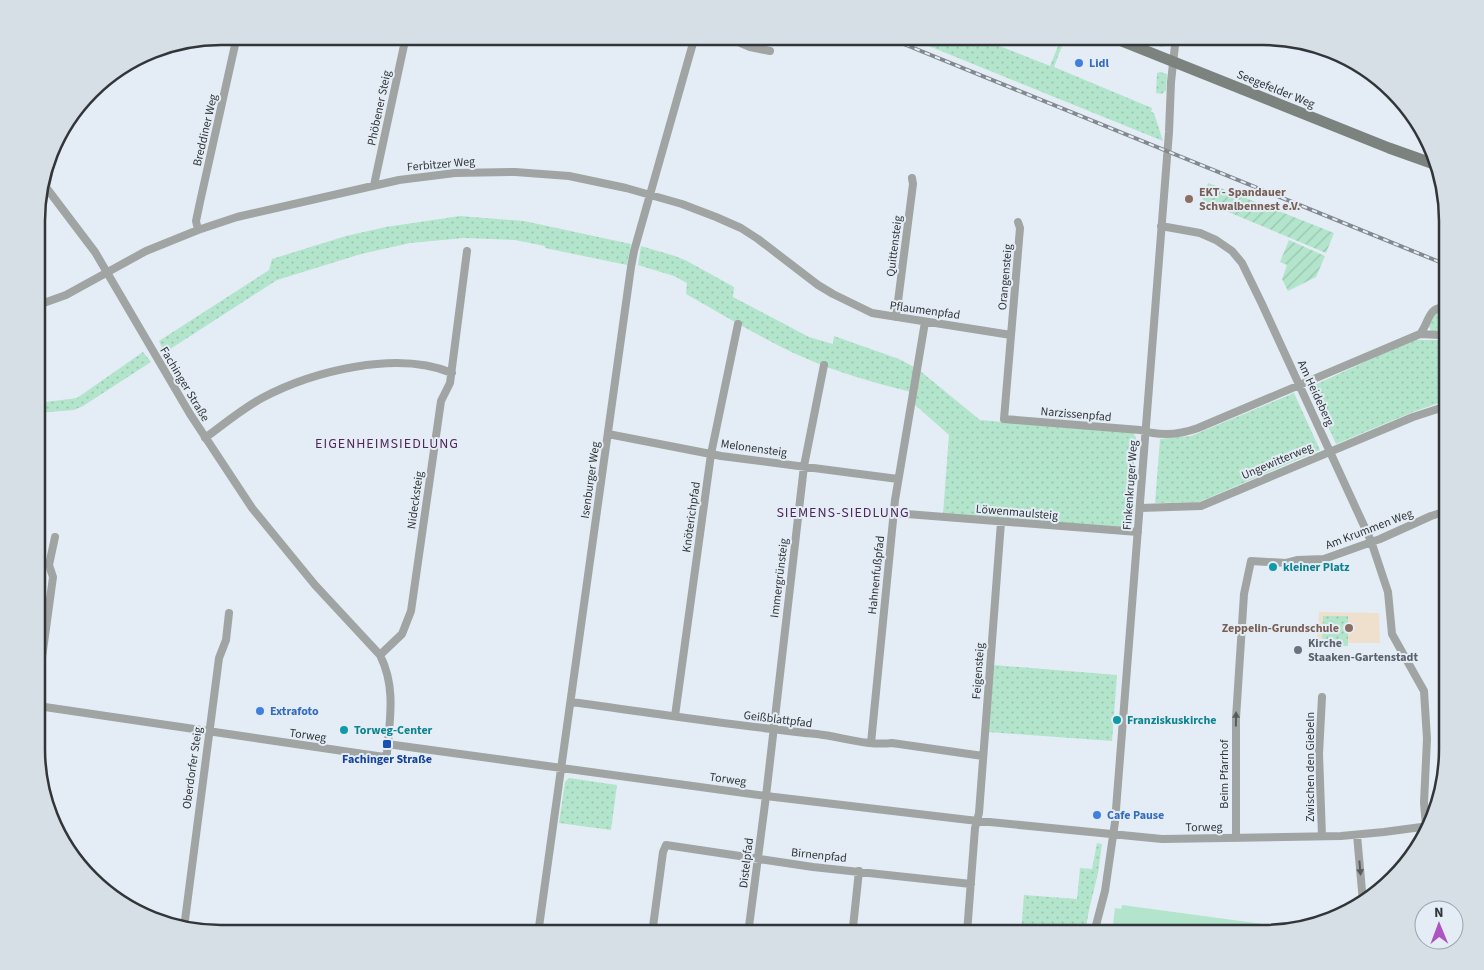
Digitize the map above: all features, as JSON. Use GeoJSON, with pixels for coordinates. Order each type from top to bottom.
{"type":"FeatureCollection","features":[{"type":"Feature","properties":{"kind":"street","name":"Breddiner Weg"},"geometry":{"type":"LineString","coordinates":[[198,230],[196,221],[235,45]]}},
{"type":"Feature","properties":{"kind":"street","name":"Phöbener Steig"},"geometry":{"type":"LineString","coordinates":[[374,184],[404,45]]}},
{"type":"Feature","properties":{"kind":"street","name":"Isenburger Weg"},"geometry":{"type":"LineString","coordinates":[[539,925],[631,267],[692,45]]}},
{"type":"Feature","properties":{"kind":"street"},"geometry":{"type":"LineString","coordinates":[[745,45],[770,51]]}},
{"type":"Feature","properties":{"kind":"street","name":"Seegefelder Weg"},"geometry":{"type":"LineString","coordinates":[[1131,45],[1429,162]]}},
{"type":"Feature","properties":{"kind":"street","name":"Finkenkruger Weg"},"geometry":{"type":"LineString","coordinates":[[1096,925],[1105,891],[1114,835],[1175,45]]}},
{"type":"Feature","properties":{"kind":"street","name":"Ferbitzer Weg"},"geometry":{"type":"LineString","coordinates":[[45,302],[66,295],[146,251],[198,230],[246,215],[374,184],[414,177],[455,173],[514,172],[569,176],[650,194],[716,217],[741,228],[818,285],[839,298]]}},
{"type":"Feature","properties":{"kind":"street","name":"Quittensteig"},"geometry":{"type":"LineString","coordinates":[[896,317],[913,184],[912,178]]}},
{"type":"Feature","properties":{"kind":"street","name":"Fachinger Straße"},"geometry":{"type":"LineString","coordinates":[[48,190],[95,252],[205,438],[265,525],[315,585],[372,644],[380,655],[391,685],[387,744]]}},
{"type":"Feature","properties":{"kind":"street","name":"Orangensteig"},"geometry":{"type":"LineString","coordinates":[[1011,334],[1020,228],[1018,222]]}},
{"type":"Feature","properties":{"kind":"street","name":"Am Heideberg"},"geometry":{"type":"LineString","coordinates":[[1162,226],[1200,233],[1216,240],[1232,251],[1248,273],[1372,541],[1387,585],[1392,634],[1424,691],[1428,740],[1424,803],[1426,816]]}},
{"type":"Feature","properties":{"kind":"street","name":"Nidecksteig"},"geometry":{"type":"LineString","coordinates":[[380,655],[402,634],[410,612],[441,401],[449,388],[452,373],[467,251]]}},
{"type":"Feature","properties":{"kind":"street","name":"Pflaumenpfad"},"geometry":{"type":"LineString","coordinates":[[839,298],[872,313],[1011,334]]}},
{"type":"Feature","properties":{"kind":"street"},"geometry":{"type":"LineString","coordinates":[[1420,334],[1434,310],[1439,308]]}},
{"type":"Feature","properties":{"kind":"street","name":"Hahnenfußpfad"},"geometry":{"type":"LineString","coordinates":[[871,743],[898,479],[925,322]]}},
{"type":"Feature","properties":{"kind":"street","name":"Knöterichpfad"},"geometry":{"type":"LineString","coordinates":[[675,716],[711,454],[738,324]]}},
{"type":"Feature","properties":{"kind":"street","name":"Narzissenpfad"},"geometry":{"type":"LineString","coordinates":[[1011,334],[1004,419],[1146,432]]}},
{"type":"Feature","properties":{"kind":"street"},"geometry":{"type":"LineString","coordinates":[[1146,432],[1174,434],[1189,431],[1420,334],[1439,335]]}},
{"type":"Feature","properties":{"kind":"street"},"geometry":{"type":"LineString","coordinates":[[205,438],[262,398],[289,385],[325,373],[357,366],[409,364],[437,367],[452,373]]}},
{"type":"Feature","properties":{"kind":"street","name":"Immergrünsteig"},"geometry":{"type":"LineString","coordinates":[[766,796],[804,466],[824,365]]}},
{"type":"Feature","properties":{"kind":"street","name":"Ungewitterweg"},"geometry":{"type":"LineString","coordinates":[[1140,508],[1201,506],[1413,416],[1439,408]]}},
{"type":"Feature","properties":{"kind":"street","name":"Melonensteig"},"geometry":{"type":"LineString","coordinates":[[608,434],[711,454],[898,479]]}},
{"type":"Feature","properties":{"kind":"street","name":"Löwenmaulsteig"},"geometry":{"type":"LineString","coordinates":[[894,513],[1138,532]]}},
{"type":"Feature","properties":{"kind":"street","name":"Am Krummen Weg"},"geometry":{"type":"LineString","coordinates":[[1251,561],[1286,563],[1298,560],[1324,559],[1439,514]]}},
{"type":"Feature","properties":{"kind":"street","name":"Feigensteig"},"geometry":{"type":"LineString","coordinates":[[968,925],[975,828],[979,813],[1001,522]]}},
{"type":"Feature","properties":{"kind":"street"},"geometry":{"type":"LineString","coordinates":[[45,636],[53,577],[49,565],[55,537]]}},
{"type":"Feature","properties":{"kind":"street","name":"Beim Pfarrhof"},"geometry":{"type":"LineString","coordinates":[[1236,838],[1236,718],[1244,594],[1251,561]]}},
{"type":"Feature","properties":{"kind":"street"},"geometry":{"type":"LineString","coordinates":[[45,565],[49,565]]}},
{"type":"Feature","properties":{"kind":"street","name":"Oberdorfer Steig"},"geometry":{"type":"LineString","coordinates":[[185,921],[219,657],[226,640],[229,613]]}},
{"type":"Feature","properties":{"kind":"street","name":"Zwischen den Giebeln"},"geometry":{"type":"LineString","coordinates":[[1322,697],[1319,754],[1322,836]]}},
{"type":"Feature","properties":{"kind":"street","name":"Geißblattpfad"},"geometry":{"type":"LineString","coordinates":[[571,702],[871,743],[901,744],[983,756]]}},
{"type":"Feature","properties":{"kind":"street","name":"Torweg"},"geometry":{"type":"LineString","coordinates":[[45,707],[384,757],[387,744],[766,796],[1114,835],[1162,839],[1322,836],[1357,835],[1421,827]]}},
{"type":"Feature","properties":{"kind":"street","name":"Distelpfad"},"geometry":{"type":"LineString","coordinates":[[749,925],[766,796]]}},
{"type":"Feature","properties":{"kind":"street"},"geometry":{"type":"LineString","coordinates":[[1357,835],[1362,894]]}},
{"type":"Feature","properties":{"kind":"street","name":"Birnenpfad"},"geometry":{"type":"LineString","coordinates":[[653,925],[666,845],[758,859],[971,884]]}},
{"type":"Feature","properties":{"kind":"street"},"geometry":{"type":"LineString","coordinates":[[853,925],[859,871]]}},
{"type":"Feature","properties":{"kind":"shaded area","name":"Zeppelin-Grundschule"},"geometry":{"type":"Polygon","coordinates":[[[1319,612],[1379,613],[1380,643],[1317,643],[1319,612]]]}},
{"type":"Feature","properties":{"kind":"green space"},"geometry":{"type":"Polygon","coordinates":[[[926,45],[997,45],[1050,66],[1058,45],[1062,45],[1054,67],[1152,108],[1151,112],[1154,113],[1163,141],[926,45]]]}},
{"type":"Feature","properties":{"kind":"green space"},"geometry":{"type":"Polygon","coordinates":[[[1156,45],[1172,45],[1161,47],[1156,45]]]}},
{"type":"Feature","properties":{"kind":"green space"},"geometry":{"type":"Polygon","coordinates":[[[1157,73],[1167,74],[1166,90],[1162,94],[1156,93],[1157,73]]]}},
{"type":"Feature","properties":{"kind":"green space"},"geometry":{"type":"Polygon","coordinates":[[[1208,183],[1334,233],[1326,253],[1202,201],[1208,183]]]}},
{"type":"Feature","properties":{"kind":"green space"},"geometry":{"type":"Polygon","coordinates":[[[460,216],[524,221],[631,244],[627,265],[515,240],[464,238],[410,243],[361,254],[277,280],[164,353],[159,341],[269,270],[272,259],[346,236],[386,227],[460,216]]]}},
{"type":"Feature","properties":{"kind":"green space"},"geometry":{"type":"Polygon","coordinates":[[[1289,240],[1325,256],[1316,277],[1288,291],[1282,279],[1287,265],[1280,262],[1289,240]]]}},
{"type":"Feature","properties":{"kind":"green space"},"geometry":{"type":"Polygon","coordinates":[[[641,246],[687,261],[734,287],[733,297],[809,337],[833,344],[834,336],[899,359],[916,368],[911,392],[831,368],[805,358],[760,336],[686,294],[687,283],[674,276],[638,265],[641,246]]]}},
{"type":"Feature","properties":{"kind":"green space"},"geometry":{"type":"Polygon","coordinates":[[[1439,310],[1439,331],[1432,332],[1428,325],[1433,313],[1439,310]]]}},
{"type":"Feature","properties":{"kind":"green space"},"geometry":{"type":"Polygon","coordinates":[[[1413,340],[1439,340],[1439,403],[1336,444],[1310,387],[1413,340]]]}},
{"type":"Feature","properties":{"kind":"green space"},"geometry":{"type":"Polygon","coordinates":[[[143,352],[151,362],[83,406],[74,410],[45,412],[45,402],[77,398],[143,352]]]}},
{"type":"Feature","properties":{"kind":"green space"},"geometry":{"type":"Polygon","coordinates":[[[919,370],[980,420],[1133,433],[1136,437],[1129,526],[1125,529],[943,514],[949,435],[914,404],[919,370]]]}},
{"type":"Feature","properties":{"kind":"green space"},"geometry":{"type":"Polygon","coordinates":[[[1294,393],[1320,450],[1199,502],[1155,503],[1160,439],[1191,436],[1294,393]]]}},
{"type":"Feature","properties":{"kind":"green space"},"geometry":{"type":"Polygon","coordinates":[[[1323,616],[1348,616],[1348,646],[1322,646],[1323,616]]]}},
{"type":"Feature","properties":{"kind":"green space"},"geometry":{"type":"Polygon","coordinates":[[[993,665],[1117,675],[1112,741],[988,732],[993,665]]]}},
{"type":"Feature","properties":{"kind":"green space"},"geometry":{"type":"Polygon","coordinates":[[[569,778],[617,785],[611,830],[559,823],[565,782],[569,778]]]}},
{"type":"Feature","properties":{"kind":"green space"},"geometry":{"type":"Polygon","coordinates":[[[1097,843],[1102,844],[1098,873],[1086,925],[1022,925],[1024,895],[1077,899],[1080,868],[1092,869],[1097,843]]]}},
{"type":"Feature","properties":{"kind":"green space"},"geometry":{"type":"Polygon","coordinates":[[[1122,905],[1270,925],[1113,925],[1115,908],[1121,909],[1122,905]]]}},
{"type":"Feature","properties":{"kind":"railway"},"geometry":{"type":"LineString","coordinates":[[906,45],[1439,262]]}},
{"type":"Feature","properties":{"kind":"place","name":"Lidl"},"geometry":{"type":"Point","coordinates":[1079,63]}},
{"type":"Feature","properties":{"kind":"place","name":"EKT - Spandauer Schwalbennest e.V."},"geometry":{"type":"Point","coordinates":[1189,199]}},
{"type":"Feature","properties":{"kind":"place","name":"kleiner Platz"},"geometry":{"type":"Point","coordinates":[1273,567]}},
{"type":"Feature","properties":{"kind":"place","name":"Zeppelin-Grundschule"},"geometry":{"type":"Point","coordinates":[1349,628]}},
{"type":"Feature","properties":{"kind":"place","name":"Kirche Staaken-Gartenstadt"},"geometry":{"type":"Point","coordinates":[1298,650]}},
{"type":"Feature","properties":{"kind":"place","name":"Extrafoto"},"geometry":{"type":"Point","coordinates":[260,711]}},
{"type":"Feature","properties":{"kind":"place","name":"Franziskuskirche"},"geometry":{"type":"Point","coordinates":[1117,720]}},
{"type":"Feature","properties":{"kind":"place","name":"Torweg-Center"},"geometry":{"type":"Point","coordinates":[344,730]}},
{"type":"Feature","properties":{"kind":"place","name":"Fachinger Straße"},"geometry":{"type":"Point","coordinates":[387,744]}},
{"type":"Feature","properties":{"kind":"place","name":"Cafe Pause"},"geometry":{"type":"Point","coordinates":[1097,815]}},
{"type":"Feature","properties":{"kind":"district","name":"EIGENHEIMSIEDLUNG"},"geometry":{"type":"Point","coordinates":[387,443]}},
{"type":"Feature","properties":{"kind":"district","name":"SIEMENS-SIEDLUNG"},"geometry":{"type":"Point","coordinates":[843,512]}}]}
